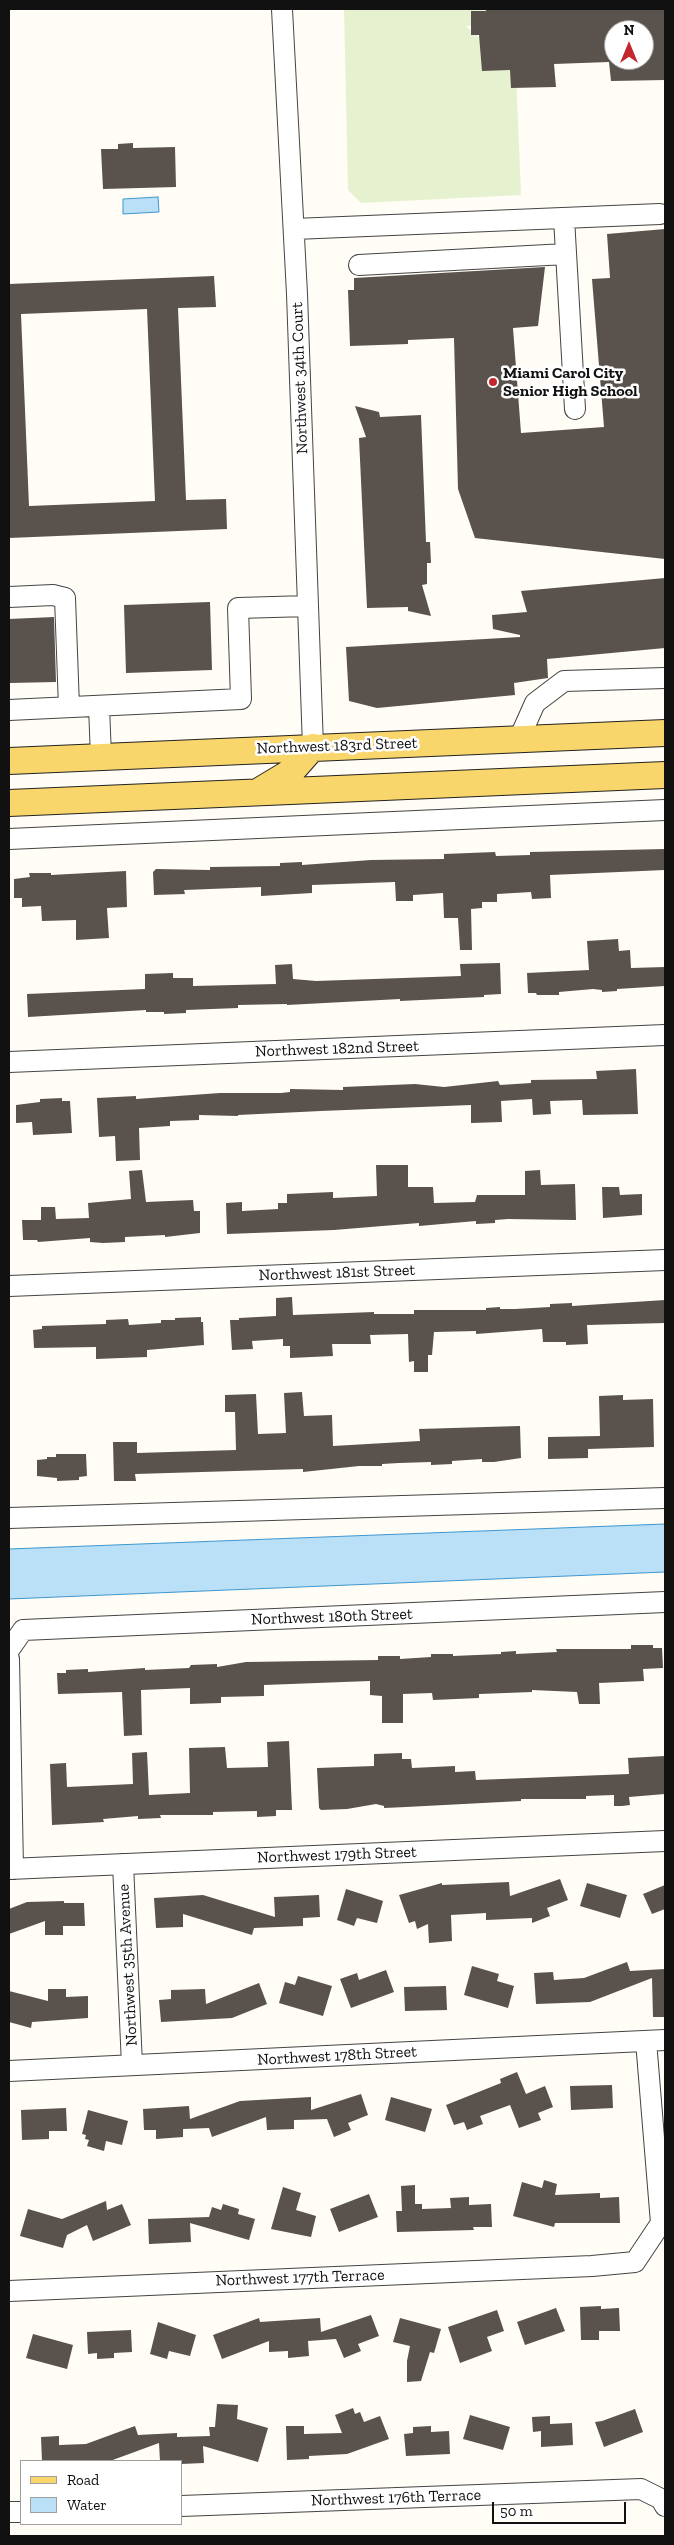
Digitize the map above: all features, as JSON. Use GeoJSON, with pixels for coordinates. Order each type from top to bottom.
{"type":"FeatureCollection","features":[{"type":"Feature","properties":{"kind":"main road","name":"Northwest 183rd Street"},"geometry":{"type":"LineString","coordinates":[[9,761],[665,733]]}},
{"type":"Feature","properties":{"kind":"main road"},"geometry":{"type":"LineString","coordinates":[[259,792],[291,772],[313,747]]}},
{"type":"Feature","properties":{"kind":"main road"},"geometry":{"type":"LineString","coordinates":[[9,803],[665,775]]}},
{"type":"Feature","properties":{"kind":"street","name":"Northwest 34th Court"},"geometry":{"type":"LineString","coordinates":[[282,9],[294,229],[313,747]]}},
{"type":"Feature","properties":{"kind":"street"},"geometry":{"type":"LineString","coordinates":[[294,229],[660,214]]}},
{"type":"Feature","properties":{"kind":"street"},"geometry":{"type":"LineString","coordinates":[[564,218],[575,409]]}},
{"type":"Feature","properties":{"kind":"street"},"geometry":{"type":"LineString","coordinates":[[359,265],[566,254]]}},
{"type":"Feature","properties":{"kind":"street"},"geometry":{"type":"LineString","coordinates":[[9,597],[53,596],[65,598],[69,707]]}},
{"type":"Feature","properties":{"kind":"street"},"geometry":{"type":"LineString","coordinates":[[9,710],[241,699],[238,608],[308,606]]}},
{"type":"Feature","properties":{"kind":"street"},"geometry":{"type":"LineString","coordinates":[[519,739],[535,703],[564,682],[665,678]]}},
{"type":"Feature","properties":{"kind":"street"},"geometry":{"type":"LineString","coordinates":[[99,706],[101,757]]}},
{"type":"Feature","properties":{"kind":"street"},"geometry":{"type":"LineString","coordinates":[[9,839],[665,810]]}},
{"type":"Feature","properties":{"kind":"street","name":"Northwest 182nd Street"},"geometry":{"type":"LineString","coordinates":[[9,1062],[665,1036]]}},
{"type":"Feature","properties":{"kind":"street","name":"Northwest 181st Street"},"geometry":{"type":"LineString","coordinates":[[9,1286],[665,1260]]}},
{"type":"Feature","properties":{"kind":"street"},"geometry":{"type":"LineString","coordinates":[[9,1518],[665,1498]]}},
{"type":"Feature","properties":{"kind":"street","name":"Northwest 180th Street"},"geometry":{"type":"LineString","coordinates":[[9,1650],[23,1630],[665,1602]]}},
{"type":"Feature","properties":{"kind":"street"},"geometry":{"type":"LineString","coordinates":[[9,1659],[11,1869]]}},
{"type":"Feature","properties":{"kind":"street","name":"Northwest 179th Street"},"geometry":{"type":"LineString","coordinates":[[11,1869],[665,1842]]}},
{"type":"Feature","properties":{"kind":"street","name":"Northwest 35th Avenue"},"geometry":{"type":"LineString","coordinates":[[123,1864],[132,2065]]}},
{"type":"Feature","properties":{"kind":"street","name":"Northwest 178th Street"},"geometry":{"type":"LineString","coordinates":[[9,2071],[656,2040]]}},
{"type":"Feature","properties":{"kind":"street","name":"Northwest 177th Terrace"},"geometry":{"type":"LineString","coordinates":[[9,2291],[592,2266],[635,2262],[661,2223],[656,2040]]}},
{"type":"Feature","properties":{"kind":"street","name":"Northwest 176th Terrace"},"geometry":{"type":"LineString","coordinates":[[182,2506],[641,2489],[661,2499],[665,2506]]}},
{"type":"Feature","properties":{"kind":"green space"},"geometry":{"type":"Polygon","coordinates":[[[344,9],[521,9],[507,24],[466,26],[516,72],[521,195],[361,203],[348,190],[344,9]]]}},
{"type":"Feature","properties":{"kind":"water"},"geometry":{"type":"Polygon","coordinates":[[[158,197],[159,212],[123,214],[123,199],[158,197]]]}},
{"type":"Feature","properties":{"kind":"water"},"geometry":{"type":"Polygon","coordinates":[[[665,1524],[665,1572],[9,1599],[9,1549],[665,1524]]]}},
{"type":"Feature","properties":{"kind":"building"},"geometry":{"type":"Polygon","coordinates":[[[486,9],[665,9],[665,80],[611,81],[610,70],[654,70],[654,20],[604,20],[604,62],[554,64],[556,87],[511,88],[510,70],[482,71],[479,35],[471,35],[471,11],[486,11],[486,9]]]}},
{"type":"Feature","properties":{"kind":"building"},"geometry":{"type":"Polygon","coordinates":[[[133,143],[133,148],[175,147],[176,187],[103,189],[101,149],[118,149],[118,144],[133,143]]]}},
{"type":"Feature","properties":{"kind":"building"},"geometry":{"type":"Polygon","coordinates":[[[665,229],[665,559],[475,538],[458,489],[454,338],[408,340],[408,344],[350,346],[348,290],[354,290],[354,278],[545,267],[538,326],[513,328],[521,433],[604,427],[592,279],[610,278],[607,234],[665,229]]]}},
{"type":"Feature","properties":{"kind":"building"},"geometry":{"type":"Polygon","coordinates":[[[214,276],[216,307],[178,308],[186,500],[226,499],[227,529],[9,538],[9,284],[214,276]],[[147,309],[21,314],[29,506],[155,501],[147,309]]]}},
{"type":"Feature","properties":{"kind":"building"},"geometry":{"type":"Polygon","coordinates":[[[355,406],[379,412],[380,417],[421,415],[426,542],[430,542],[431,563],[427,563],[427,584],[422,585],[431,616],[408,611],[408,607],[367,608],[359,438],[366,437],[355,406]]]}},
{"type":"Feature","properties":{"kind":"building"},"geometry":{"type":"Polygon","coordinates":[[[665,578],[665,648],[547,659],[548,678],[514,683],[515,695],[377,708],[349,701],[346,647],[520,637],[520,635],[493,629],[492,615],[527,612],[521,591],[665,578]]]}},
{"type":"Feature","properties":{"kind":"building"},"geometry":{"type":"Polygon","coordinates":[[[210,602],[212,670],[126,673],[124,605],[210,602]]]}},
{"type":"Feature","properties":{"kind":"building"},"geometry":{"type":"Polygon","coordinates":[[[54,617],[56,682],[9,683],[9,619],[54,617]]]}},
{"type":"Feature","properties":{"kind":"building"},"geometry":{"type":"Polygon","coordinates":[[[665,849],[665,870],[550,875],[551,898],[532,899],[531,892],[497,894],[497,902],[482,902],[482,908],[471,909],[472,950],[460,950],[458,918],[444,918],[443,893],[413,895],[413,901],[396,901],[395,882],[312,885],[312,893],[261,896],[261,887],[184,890],[185,894],[154,895],[153,872],[156,869],[210,870],[210,867],[280,866],[280,863],[302,862],[302,865],[371,860],[444,859],[444,854],[495,852],[496,856],[530,855],[530,852],[665,849]]]}},
{"type":"Feature","properties":{"kind":"building"},"geometry":{"type":"Polygon","coordinates":[[[126,871],[127,907],[107,908],[109,938],[76,940],[76,920],[42,921],[41,906],[22,907],[22,898],[14,898],[14,879],[30,877],[29,873],[51,873],[51,875],[126,871]]]}},
{"type":"Feature","properties":{"kind":"building"},"geometry":{"type":"Polygon","coordinates":[[[618,939],[619,951],[630,950],[631,968],[665,967],[665,986],[617,989],[617,991],[602,992],[602,990],[593,989],[559,992],[559,995],[528,993],[527,973],[589,970],[587,941],[618,939]]]}},
{"type":"Feature","properties":{"kind":"building"},"geometry":{"type":"Polygon","coordinates":[[[500,963],[501,994],[484,995],[484,997],[287,1005],[238,1005],[238,1008],[186,1010],[186,1013],[164,1014],[164,1012],[146,1012],[146,1010],[28,1017],[27,994],[145,989],[145,974],[173,973],[173,978],[193,978],[193,986],[276,984],[275,965],[292,964],[293,979],[316,981],[461,976],[460,964],[500,963]]]}},
{"type":"Feature","properties":{"kind":"building"},"geometry":{"type":"Polygon","coordinates":[[[636,1069],[638,1114],[583,1115],[582,1100],[550,1101],[551,1114],[533,1115],[532,1099],[501,1101],[502,1122],[471,1123],[471,1105],[238,1116],[199,1115],[199,1120],[170,1121],[170,1126],[139,1128],[140,1160],[116,1161],[115,1136],[99,1137],[97,1098],[136,1096],[136,1099],[220,1093],[281,1093],[290,1092],[290,1089],[343,1090],[343,1087],[415,1084],[444,1087],[498,1081],[500,1085],[531,1083],[531,1080],[597,1079],[596,1071],[636,1069]]]}},
{"type":"Feature","properties":{"kind":"building"},"geometry":{"type":"Polygon","coordinates":[[[62,1098],[62,1101],[70,1101],[72,1133],[33,1135],[32,1122],[16,1123],[16,1105],[40,1102],[40,1099],[62,1098]]]}},
{"type":"Feature","properties":{"kind":"building"},"geometry":{"type":"Polygon","coordinates":[[[376,1165],[408,1165],[408,1187],[433,1187],[434,1203],[475,1202],[477,1195],[525,1195],[525,1171],[540,1170],[541,1185],[575,1184],[576,1220],[508,1219],[495,1220],[495,1223],[476,1224],[476,1221],[419,1226],[419,1223],[334,1230],[227,1234],[226,1203],[242,1202],[242,1211],[278,1209],[278,1203],[287,1203],[287,1194],[333,1192],[333,1198],[377,1196],[376,1165]]]}},
{"type":"Feature","properties":{"kind":"building"},"geometry":{"type":"Polygon","coordinates":[[[142,1170],[146,1202],[193,1200],[194,1211],[200,1211],[200,1233],[165,1237],[165,1235],[125,1237],[125,1242],[103,1243],[90,1242],[90,1238],[38,1242],[37,1240],[23,1240],[22,1220],[41,1220],[41,1207],[55,1207],[56,1219],[89,1218],[88,1203],[131,1199],[129,1171],[142,1170]]]}},
{"type":"Feature","properties":{"kind":"building"},"geometry":{"type":"Polygon","coordinates":[[[602,1187],[619,1187],[620,1195],[642,1194],[642,1215],[603,1218],[602,1187]]]}},
{"type":"Feature","properties":{"kind":"building"},"geometry":{"type":"Polygon","coordinates":[[[292,1297],[293,1315],[374,1312],[374,1314],[414,1314],[414,1310],[486,1310],[486,1308],[500,1307],[500,1309],[515,1309],[550,1307],[550,1304],[572,1303],[572,1306],[665,1300],[665,1323],[587,1325],[588,1344],[566,1345],[566,1342],[543,1342],[542,1329],[476,1334],[476,1331],[434,1332],[432,1355],[428,1355],[428,1372],[414,1372],[414,1361],[409,1362],[408,1334],[370,1335],[371,1344],[332,1344],[333,1356],[290,1358],[290,1346],[283,1346],[283,1339],[252,1341],[253,1349],[232,1350],[230,1320],[276,1316],[276,1298],[292,1297]]]}},
{"type":"Feature","properties":{"kind":"building"},"geometry":{"type":"Polygon","coordinates":[[[201,1317],[204,1345],[147,1350],[147,1357],[96,1359],[96,1347],[34,1348],[33,1330],[42,1329],[42,1326],[106,1324],[106,1320],[128,1319],[129,1325],[161,1323],[161,1320],[175,1320],[175,1318],[201,1317]]]}},
{"type":"Feature","properties":{"kind":"building"},"geometry":{"type":"Polygon","coordinates":[[[302,1392],[304,1416],[332,1415],[333,1446],[420,1441],[419,1429],[520,1426],[521,1458],[494,1462],[482,1462],[482,1459],[452,1461],[452,1464],[431,1465],[431,1462],[382,1464],[382,1466],[359,1466],[303,1472],[303,1469],[135,1474],[136,1481],[114,1481],[113,1442],[137,1442],[137,1453],[236,1450],[235,1412],[225,1412],[225,1395],[256,1394],[258,1434],[286,1433],[284,1393],[302,1392]]]}},
{"type":"Feature","properties":{"kind":"building"},"geometry":{"type":"Polygon","coordinates":[[[623,1395],[623,1400],[653,1399],[654,1447],[588,1449],[588,1458],[548,1459],[548,1437],[600,1436],[599,1396],[623,1395]]]}},
{"type":"Feature","properties":{"kind":"building"},"geometry":{"type":"Polygon","coordinates":[[[56,1454],[86,1454],[87,1476],[79,1477],[79,1480],[57,1481],[57,1478],[37,1476],[37,1460],[56,1457],[56,1454]]]}},
{"type":"Feature","properties":{"kind":"building"},"geometry":{"type":"Polygon","coordinates":[[[631,1645],[653,1645],[653,1648],[662,1648],[663,1668],[643,1669],[644,1681],[599,1683],[600,1704],[579,1704],[577,1692],[532,1690],[532,1692],[479,1694],[479,1698],[433,1700],[432,1693],[403,1694],[403,1723],[382,1723],[382,1696],[370,1695],[370,1681],[264,1685],[264,1696],[221,1697],[221,1703],[190,1704],[190,1688],[141,1690],[142,1735],[124,1736],[122,1692],[58,1694],[57,1673],[66,1673],[66,1670],[88,1669],[88,1672],[145,1668],[145,1670],[189,1668],[191,1665],[217,1664],[217,1667],[246,1662],[378,1660],[378,1656],[400,1656],[400,1659],[431,1657],[431,1654],[453,1654],[453,1656],[501,1654],[501,1652],[516,1651],[516,1654],[557,1652],[556,1649],[631,1649],[631,1645]]]}},
{"type":"Feature","properties":{"kind":"building"},"geometry":{"type":"Polygon","coordinates":[[[289,1741],[292,1810],[276,1810],[276,1816],[257,1817],[257,1811],[213,1812],[213,1815],[160,1815],[161,1818],[138,1819],[138,1816],[103,1819],[104,1822],[52,1825],[50,1764],[66,1763],[67,1787],[133,1784],[132,1753],[147,1752],[149,1795],[190,1793],[189,1748],[225,1747],[227,1768],[268,1767],[267,1742],[289,1741]]]}},
{"type":"Feature","properties":{"kind":"building"},"geometry":{"type":"Polygon","coordinates":[[[402,1753],[402,1759],[411,1759],[412,1768],[455,1766],[455,1772],[475,1771],[476,1780],[629,1774],[628,1758],[665,1756],[665,1794],[629,1797],[630,1805],[622,1806],[614,1806],[614,1795],[586,1796],[586,1799],[521,1799],[521,1801],[384,1808],[384,1806],[376,1804],[347,1809],[321,1810],[319,1808],[317,1768],[374,1766],[374,1754],[402,1753]]]}},
{"type":"Feature","properties":{"kind":"building"},"geometry":{"type":"Polygon","coordinates":[[[560,1879],[568,1900],[547,1908],[550,1916],[532,1923],[532,1918],[486,1920],[486,1913],[451,1915],[452,1941],[429,1943],[428,1924],[417,1929],[415,1921],[409,1923],[399,1895],[442,1883],[442,1885],[509,1882],[510,1896],[560,1879]]]}},
{"type":"Feature","properties":{"kind":"building"},"geometry":{"type":"Polygon","coordinates":[[[587,1883],[627,1895],[620,1918],[580,1906],[587,1883]]]}},
{"type":"Feature","properties":{"kind":"building"},"geometry":{"type":"Polygon","coordinates":[[[665,1885],[665,1909],[652,1914],[643,1894],[665,1885]]]}},
{"type":"Feature","properties":{"kind":"building"},"geometry":{"type":"Polygon","coordinates":[[[346,1889],[383,1901],[377,1923],[357,1918],[354,1926],[337,1920],[346,1889]]]}},
{"type":"Feature","properties":{"kind":"building"},"geometry":{"type":"Polygon","coordinates":[[[203,1895],[275,1917],[274,1897],[319,1895],[320,1917],[303,1918],[303,1926],[254,1928],[252,1935],[183,1914],[183,1927],[156,1928],[154,1898],[203,1895]]]}},
{"type":"Feature","properties":{"kind":"building"},"geometry":{"type":"Polygon","coordinates":[[[64,1901],[64,1903],[84,1903],[85,1926],[63,1926],[63,1935],[45,1935],[45,1921],[9,1934],[9,1909],[27,1902],[64,1901]]]}},
{"type":"Feature","properties":{"kind":"building"},"geometry":{"type":"Polygon","coordinates":[[[627,1962],[630,1971],[665,1969],[665,2017],[653,2017],[652,1978],[590,2002],[536,2004],[534,1973],[553,1972],[554,1980],[584,1978],[627,1962]]]}},
{"type":"Feature","properties":{"kind":"building"},"geometry":{"type":"Polygon","coordinates":[[[472,1966],[499,1974],[497,1981],[514,1986],[508,2008],[464,1995],[472,1966]]]}},
{"type":"Feature","properties":{"kind":"building"},"geometry":{"type":"Polygon","coordinates":[[[386,1970],[394,1992],[351,2008],[340,1979],[357,1973],[359,1980],[386,1970]]]}},
{"type":"Feature","properties":{"kind":"building"},"geometry":{"type":"Polygon","coordinates":[[[298,1976],[332,1986],[323,2016],[279,2003],[285,1982],[295,1985],[298,1976]]]}},
{"type":"Feature","properties":{"kind":"building"},"geometry":{"type":"Polygon","coordinates":[[[259,1983],[267,2004],[232,2018],[161,2022],[159,2000],[171,1999],[171,1990],[205,1989],[206,2004],[259,1983]]]}},
{"type":"Feature","properties":{"kind":"building"},"geometry":{"type":"Polygon","coordinates":[[[446,1986],[447,2010],[405,2011],[404,1987],[446,1986]]]}},
{"type":"Feature","properties":{"kind":"building"},"geometry":{"type":"Polygon","coordinates":[[[48,1989],[66,1989],[66,1997],[88,1996],[88,2018],[32,2022],[31,2028],[9,2022],[9,1991],[48,2001],[48,1989]]]}},
{"type":"Feature","properties":{"kind":"building"},"geometry":{"type":"Polygon","coordinates":[[[517,2072],[526,2094],[545,2086],[553,2107],[538,2113],[541,2120],[519,2128],[510,2105],[480,2116],[483,2124],[467,2130],[464,2122],[454,2125],[446,2105],[501,2083],[500,2079],[517,2072]]]}},
{"type":"Feature","properties":{"kind":"building"},"geometry":{"type":"Polygon","coordinates":[[[612,2085],[613,2108],[571,2110],[570,2086],[612,2085]]]}},
{"type":"Feature","properties":{"kind":"building"},"geometry":{"type":"Polygon","coordinates":[[[361,2094],[368,2115],[348,2123],[351,2130],[334,2137],[327,2119],[294,2120],[294,2129],[267,2130],[266,2117],[212,2137],[209,2128],[183,2129],[183,2137],[156,2139],[156,2130],[144,2130],[143,2109],[189,2106],[190,2119],[240,2101],[311,2097],[311,2110],[361,2094]]]}},
{"type":"Feature","properties":{"kind":"building"},"geometry":{"type":"Polygon","coordinates":[[[391,2097],[432,2109],[425,2132],[385,2120],[391,2097]]]}},
{"type":"Feature","properties":{"kind":"building"},"geometry":{"type":"Polygon","coordinates":[[[66,2108],[67,2131],[49,2131],[49,2139],[22,2140],[21,2110],[66,2108]]]}},
{"type":"Feature","properties":{"kind":"building"},"geometry":{"type":"Polygon","coordinates":[[[88,2110],[128,2121],[122,2145],[106,2141],[104,2151],[87,2146],[89,2140],[85,2139],[86,2135],[82,2134],[88,2110]]]}},
{"type":"Feature","properties":{"kind":"building"},"geometry":{"type":"Polygon","coordinates":[[[544,2180],[557,2184],[555,2195],[600,2193],[600,2198],[619,2197],[620,2223],[555,2223],[554,2227],[513,2216],[522,2182],[542,2188],[544,2180]]]}},
{"type":"Feature","properties":{"kind":"building"},"geometry":{"type":"Polygon","coordinates":[[[415,2185],[415,2204],[422,2204],[422,2209],[451,2208],[450,2198],[469,2197],[469,2205],[491,2204],[492,2227],[473,2227],[474,2230],[397,2232],[396,2211],[402,2211],[401,2186],[415,2185]]]}},
{"type":"Feature","properties":{"kind":"building"},"geometry":{"type":"Polygon","coordinates":[[[283,2187],[301,2193],[296,2210],[316,2216],[311,2237],[271,2229],[283,2187]]]}},
{"type":"Feature","properties":{"kind":"building"},"geometry":{"type":"Polygon","coordinates":[[[369,2194],[378,2217],[339,2232],[330,2209],[369,2194]]]}},
{"type":"Feature","properties":{"kind":"building"},"geometry":{"type":"Polygon","coordinates":[[[106,2201],[107,2210],[122,2204],[131,2225],[93,2241],[87,2225],[67,2235],[63,2248],[20,2236],[28,2209],[62,2219],[106,2201]]]}},
{"type":"Feature","properties":{"kind":"building"},"geometry":{"type":"Polygon","coordinates":[[[223,2204],[239,2209],[238,2214],[255,2219],[249,2240],[190,2223],[191,2242],[149,2244],[148,2219],[209,2217],[212,2207],[221,2210],[223,2204]]]}},
{"type":"Feature","properties":{"kind":"building"},"geometry":{"type":"Polygon","coordinates":[[[601,2306],[601,2309],[619,2308],[620,2331],[599,2331],[599,2340],[581,2340],[580,2307],[601,2306]]]}},
{"type":"Feature","properties":{"kind":"building"},"geometry":{"type":"Polygon","coordinates":[[[556,2308],[565,2331],[525,2345],[517,2322],[556,2308]]]}},
{"type":"Feature","properties":{"kind":"building"},"geometry":{"type":"Polygon","coordinates":[[[497,2310],[504,2331],[487,2337],[492,2351],[460,2363],[448,2327],[497,2310]]]}},
{"type":"Feature","properties":{"kind":"building"},"geometry":{"type":"Polygon","coordinates":[[[371,2315],[379,2336],[358,2344],[361,2351],[344,2358],[336,2339],[308,2341],[309,2356],[288,2358],[288,2351],[269,2352],[269,2341],[222,2359],[213,2335],[259,2318],[260,2322],[320,2318],[321,2332],[371,2315]]]}},
{"type":"Feature","properties":{"kind":"building"},"geometry":{"type":"Polygon","coordinates":[[[400,2318],[441,2329],[434,2353],[430,2352],[421,2381],[407,2382],[407,2361],[410,2346],[393,2342],[400,2318]]]}},
{"type":"Feature","properties":{"kind":"building"},"geometry":{"type":"Polygon","coordinates":[[[158,2322],[196,2335],[190,2356],[169,2351],[167,2359],[150,2354],[158,2322]]]}},
{"type":"Feature","properties":{"kind":"building"},"geometry":{"type":"Polygon","coordinates":[[[131,2330],[132,2352],[114,2353],[114,2358],[97,2359],[97,2353],[88,2354],[87,2332],[131,2330]]]}},
{"type":"Feature","properties":{"kind":"building"},"geometry":{"type":"Polygon","coordinates":[[[33,2334],[73,2345],[67,2369],[26,2358],[33,2334]]]}},
{"type":"Feature","properties":{"kind":"building"},"geometry":{"type":"Polygon","coordinates":[[[217,2404],[238,2405],[237,2419],[268,2428],[258,2462],[203,2446],[204,2463],[182,2464],[182,2460],[160,2460],[159,2443],[113,2460],[42,2460],[41,2437],[59,2436],[59,2445],[86,2444],[135,2426],[138,2435],[177,2433],[177,2437],[210,2436],[209,2427],[215,2427],[217,2404]]]}},
{"type":"Feature","properties":{"kind":"building"},"geometry":{"type":"Polygon","coordinates":[[[353,2408],[355,2414],[360,2412],[364,2422],[380,2416],[389,2439],[347,2454],[309,2456],[309,2459],[287,2460],[286,2426],[304,2426],[304,2434],[342,2433],[335,2415],[353,2408]]]}},
{"type":"Feature","properties":{"kind":"building"},"geometry":{"type":"Polygon","coordinates":[[[635,2409],[643,2432],[604,2447],[595,2422],[635,2409]]]}},
{"type":"Feature","properties":{"kind":"building"},"geometry":{"type":"Polygon","coordinates":[[[470,2415],[510,2427],[503,2450],[463,2439],[470,2415]]]}},
{"type":"Feature","properties":{"kind":"building"},"geometry":{"type":"Polygon","coordinates":[[[550,2416],[550,2424],[572,2423],[573,2445],[541,2447],[541,2431],[533,2432],[532,2417],[550,2416]]]}},
{"type":"Feature","properties":{"kind":"building"},"geometry":{"type":"Polygon","coordinates":[[[431,2426],[431,2432],[449,2431],[450,2454],[406,2456],[404,2434],[413,2433],[413,2427],[431,2426]]]}},
{"type":"Feature","properties":{"kind":"place","name":"Miami Carol City Senior High School"},"geometry":{"type":"Point","coordinates":[493,382]}}]}
